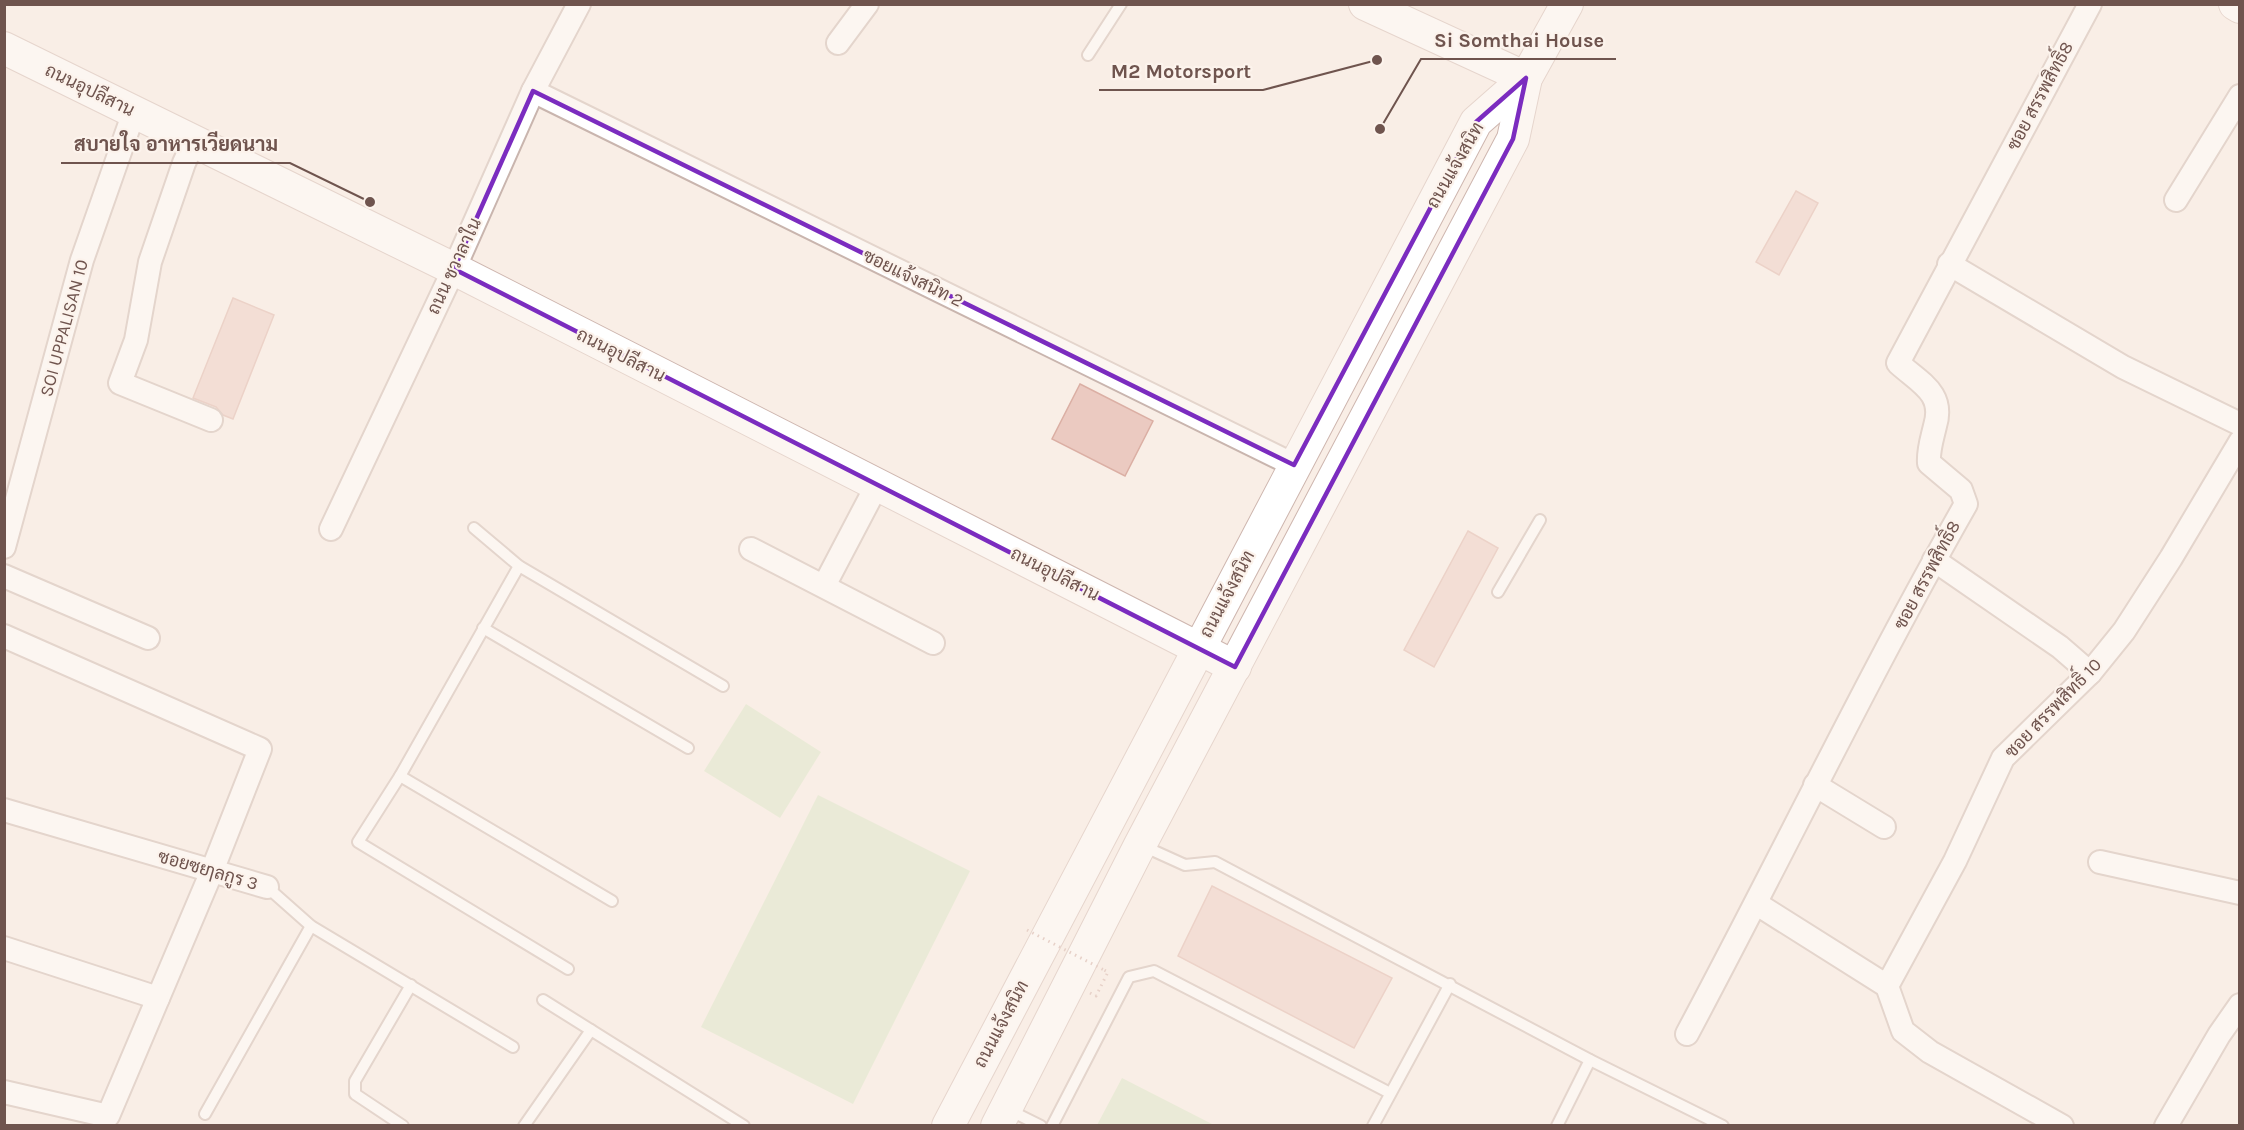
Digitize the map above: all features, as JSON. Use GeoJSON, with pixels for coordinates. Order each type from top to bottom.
{"type":"FeatureCollection","features":[{"type":"Feature","properties":{"kind":"main road"},"geometry":{"type":"LineString","coordinates":[[1365,4],[1526,78]]}},
{"type":"Feature","properties":{"kind":"main road","name":"ถนนแจ้งสนิท"},"geometry":{"type":"LineString","coordinates":[[1002,1117],[1140,845],[1343,456],[1513,139],[1526,78],[1567,4]]}},
{"type":"Feature","properties":{"kind":"main road"},"geometry":{"type":"LineString","coordinates":[[2235,4],[2240,7]]}},
{"type":"Feature","properties":{"kind":"main road","name":"ถนนอุปลีสาน"},"geometry":{"type":"LineString","coordinates":[[4,48],[454,269],[1235,666]]}},
{"type":"Feature","properties":{"kind":"main road","name":"ถนนแจ้งสนิท"},"geometry":{"type":"LineString","coordinates":[[948,1125],[1476,122],[1526,78]]}},
{"type":"Feature","properties":{"kind":"street","name":"ถนน ชวาลาใน"},"geometry":{"type":"LineString","coordinates":[[331,529],[454,269],[532,91],[579,4]]}},
{"type":"Feature","properties":{"kind":"street"},"geometry":{"type":"LineString","coordinates":[[838,43],[867,4]]}},
{"type":"Feature","properties":{"kind":"street","name":"ซอย สรรพสิทธิ์8"},"geometry":{"type":"LineString","coordinates":[[1687,1034],[1757,904],[1815,785],[1966,504],[1961,490],[1929,463],[1928,451],[1939,414],[1936,397],[1898,363],[2090,4]]}},
{"type":"Feature","properties":{"kind":"street","name":"ซอยแจ้งสนิท 2"},"geometry":{"type":"LineString","coordinates":[[532,91],[1294,465]]}},
{"type":"Feature","properties":{"kind":"street"},"geometry":{"type":"LineString","coordinates":[[2176,200],[2240,96]]}},
{"type":"Feature","properties":{"kind":"street","name":"SOI UPPALISAN 10"},"geometry":{"type":"LineString","coordinates":[[4,547],[82,260],[134,112]]}},
{"type":"Feature","properties":{"kind":"street"},"geometry":{"type":"LineString","coordinates":[[194,141],[184,162],[150,262],[136,340],[120,383],[210,420]]}},
{"type":"Feature","properties":{"kind":"street"},"geometry":{"type":"LineString","coordinates":[[1950,264],[2123,367],[2240,424]]}},
{"type":"Feature","properties":{"kind":"street","name":"ซอย สรรพสิทธิ์ 10"},"geometry":{"type":"LineString","coordinates":[[1887,986],[1955,861],[2003,758],[2090,674],[2124,631],[2240,442]]}},
{"type":"Feature","properties":{"kind":"street"},"geometry":{"type":"LineString","coordinates":[[824,586],[877,485]]}},
{"type":"Feature","properties":{"kind":"street"},"geometry":{"type":"LineString","coordinates":[[752,549],[933,643]]}},
{"type":"Feature","properties":{"kind":"street"},"geometry":{"type":"LineString","coordinates":[[1934,560],[2060,647],[2090,674]]}},
{"type":"Feature","properties":{"kind":"street"},"geometry":{"type":"LineString","coordinates":[[4,576],[148,638]]}},
{"type":"Feature","properties":{"kind":"street"},"geometry":{"type":"LineString","coordinates":[[4,636],[260,749],[212,872],[108,1116],[4,1092]]}},
{"type":"Feature","properties":{"kind":"street"},"geometry":{"type":"LineString","coordinates":[[1815,785],[1884,827]]}},
{"type":"Feature","properties":{"kind":"street","name":"ซอยซยๅลกูร 3"},"geometry":{"type":"LineString","coordinates":[[4,810],[267,887]]}},
{"type":"Feature","properties":{"kind":"street"},"geometry":{"type":"LineString","coordinates":[[2100,862],[2240,893]]}},
{"type":"Feature","properties":{"kind":"street"},"geometry":{"type":"LineString","coordinates":[[1757,904],[1887,986],[1903,1031],[1930,1052],[2062,1125]]}},
{"type":"Feature","properties":{"kind":"street"},"geometry":{"type":"LineString","coordinates":[[4,948],[158,998]]}},
{"type":"Feature","properties":{"kind":"street"},"geometry":{"type":"LineString","coordinates":[[2166,1125],[2219,1035],[2240,1005]]}},
{"type":"Feature","properties":{"kind":"lane"},"geometry":{"type":"LineString","coordinates":[[1088,55],[1122,4]]}},
{"type":"Feature","properties":{"kind":"lane"},"geometry":{"type":"LineString","coordinates":[[1498,592],[1540,520]]}},
{"type":"Feature","properties":{"kind":"lane"},"geometry":{"type":"LineString","coordinates":[[474,528],[519,566],[723,686]]}},
{"type":"Feature","properties":{"kind":"lane"},"geometry":{"type":"LineString","coordinates":[[519,566],[400,776],[358,842],[568,969]]}},
{"type":"Feature","properties":{"kind":"lane"},"geometry":{"type":"LineString","coordinates":[[483,628],[687,748]]}},
{"type":"Feature","properties":{"kind":"lane"},"geometry":{"type":"LineString","coordinates":[[400,776],[612,901]]}},
{"type":"Feature","properties":{"kind":"lane"},"geometry":{"type":"LineString","coordinates":[[1140,845],[1185,865],[1215,862],[1450,984],[1590,1060],[1723,1125]]}},
{"type":"Feature","properties":{"kind":"lane","name":"ซอยซยๅลกูร 3"},"geometry":{"type":"LineString","coordinates":[[267,887],[311,926],[513,1047]]}},
{"type":"Feature","properties":{"kind":"lane"},"geometry":{"type":"LineString","coordinates":[[205,1114],[311,926]]}},
{"type":"Feature","properties":{"kind":"lane"},"geometry":{"type":"LineString","coordinates":[[1052,1125],[1129,976],[1154,971],[1390,1093]]}},
{"type":"Feature","properties":{"kind":"lane"},"geometry":{"type":"LineString","coordinates":[[1373,1125],[1450,984]]}},
{"type":"Feature","properties":{"kind":"lane"},"geometry":{"type":"LineString","coordinates":[[403,1125],[363,1101],[355,1094],[354,1088],[411,985]]}},
{"type":"Feature","properties":{"kind":"lane"},"geometry":{"type":"LineString","coordinates":[[543,1000],[744,1125]]}},
{"type":"Feature","properties":{"kind":"lane"},"geometry":{"type":"LineString","coordinates":[[524,1125],[591,1030]]}},
{"type":"Feature","properties":{"kind":"lane"},"geometry":{"type":"LineString","coordinates":[[1557,1125],[1590,1060]]}},
{"type":"Feature","properties":{"kind":"lane"},"geometry":{"type":"LineString","coordinates":[[1002,1117],[1041,1125]]}},
{"type":"Feature","properties":{"kind":"path"},"geometry":{"type":"LineString","coordinates":[[1028,930],[1108,972],[1096,996]]}},
{"type":"Feature","properties":{"kind":"highlighted area"},"geometry":{"type":"Polygon","coordinates":[[[1526,78],[1513,139],[1235,667],[454,269],[533,91],[1294,465],[1476,122],[1526,78]]]}},
{"type":"Feature","properties":{"kind":"green space"},"geometry":{"type":"Polygon","coordinates":[[[746,704],[821,752],[780,818],[704,771],[746,704]]]}},
{"type":"Feature","properties":{"kind":"green space"},"geometry":{"type":"Polygon","coordinates":[[[818,795],[970,871],[853,1104],[701,1027],[818,795]]]}},
{"type":"Feature","properties":{"kind":"green space"},"geometry":{"type":"Polygon","coordinates":[[[1122,1078],[1214,1125],[1097,1125],[1122,1078]]]}},
{"type":"Feature","properties":{"kind":"building"},"geometry":{"type":"Polygon","coordinates":[[[1796,191],[1818,203],[1779,275],[1756,262],[1796,191]]]}},
{"type":"Feature","properties":{"kind":"building"},"geometry":{"type":"Polygon","coordinates":[[[233,298],[274,315],[233,419],[223,415],[216,407],[193,398],[233,298]]]}},
{"type":"Feature","properties":{"kind":"building"},"geometry":{"type":"Polygon","coordinates":[[[1080,384],[1153,421],[1125,476],[1052,439],[1080,384]]]}},
{"type":"Feature","properties":{"kind":"building"},"geometry":{"type":"Polygon","coordinates":[[[1468,531],[1498,548],[1434,667],[1404,650],[1468,531]]]}},
{"type":"Feature","properties":{"kind":"building"},"geometry":{"type":"Polygon","coordinates":[[[1212,886],[1392,978],[1354,1048],[1178,956],[1212,886]]]}},
{"type":"Feature","properties":{"kind":"place","name":"M2 Motorsport"},"geometry":{"type":"Point","coordinates":[1377,60]}},
{"type":"Feature","properties":{"kind":"place","name":"Si Somthai House"},"geometry":{"type":"Point","coordinates":[1380,129]}},
{"type":"Feature","properties":{"kind":"place","name":"สบายใจ อาหารเวียดนาม"},"geometry":{"type":"Point","coordinates":[370,202]}}]}
